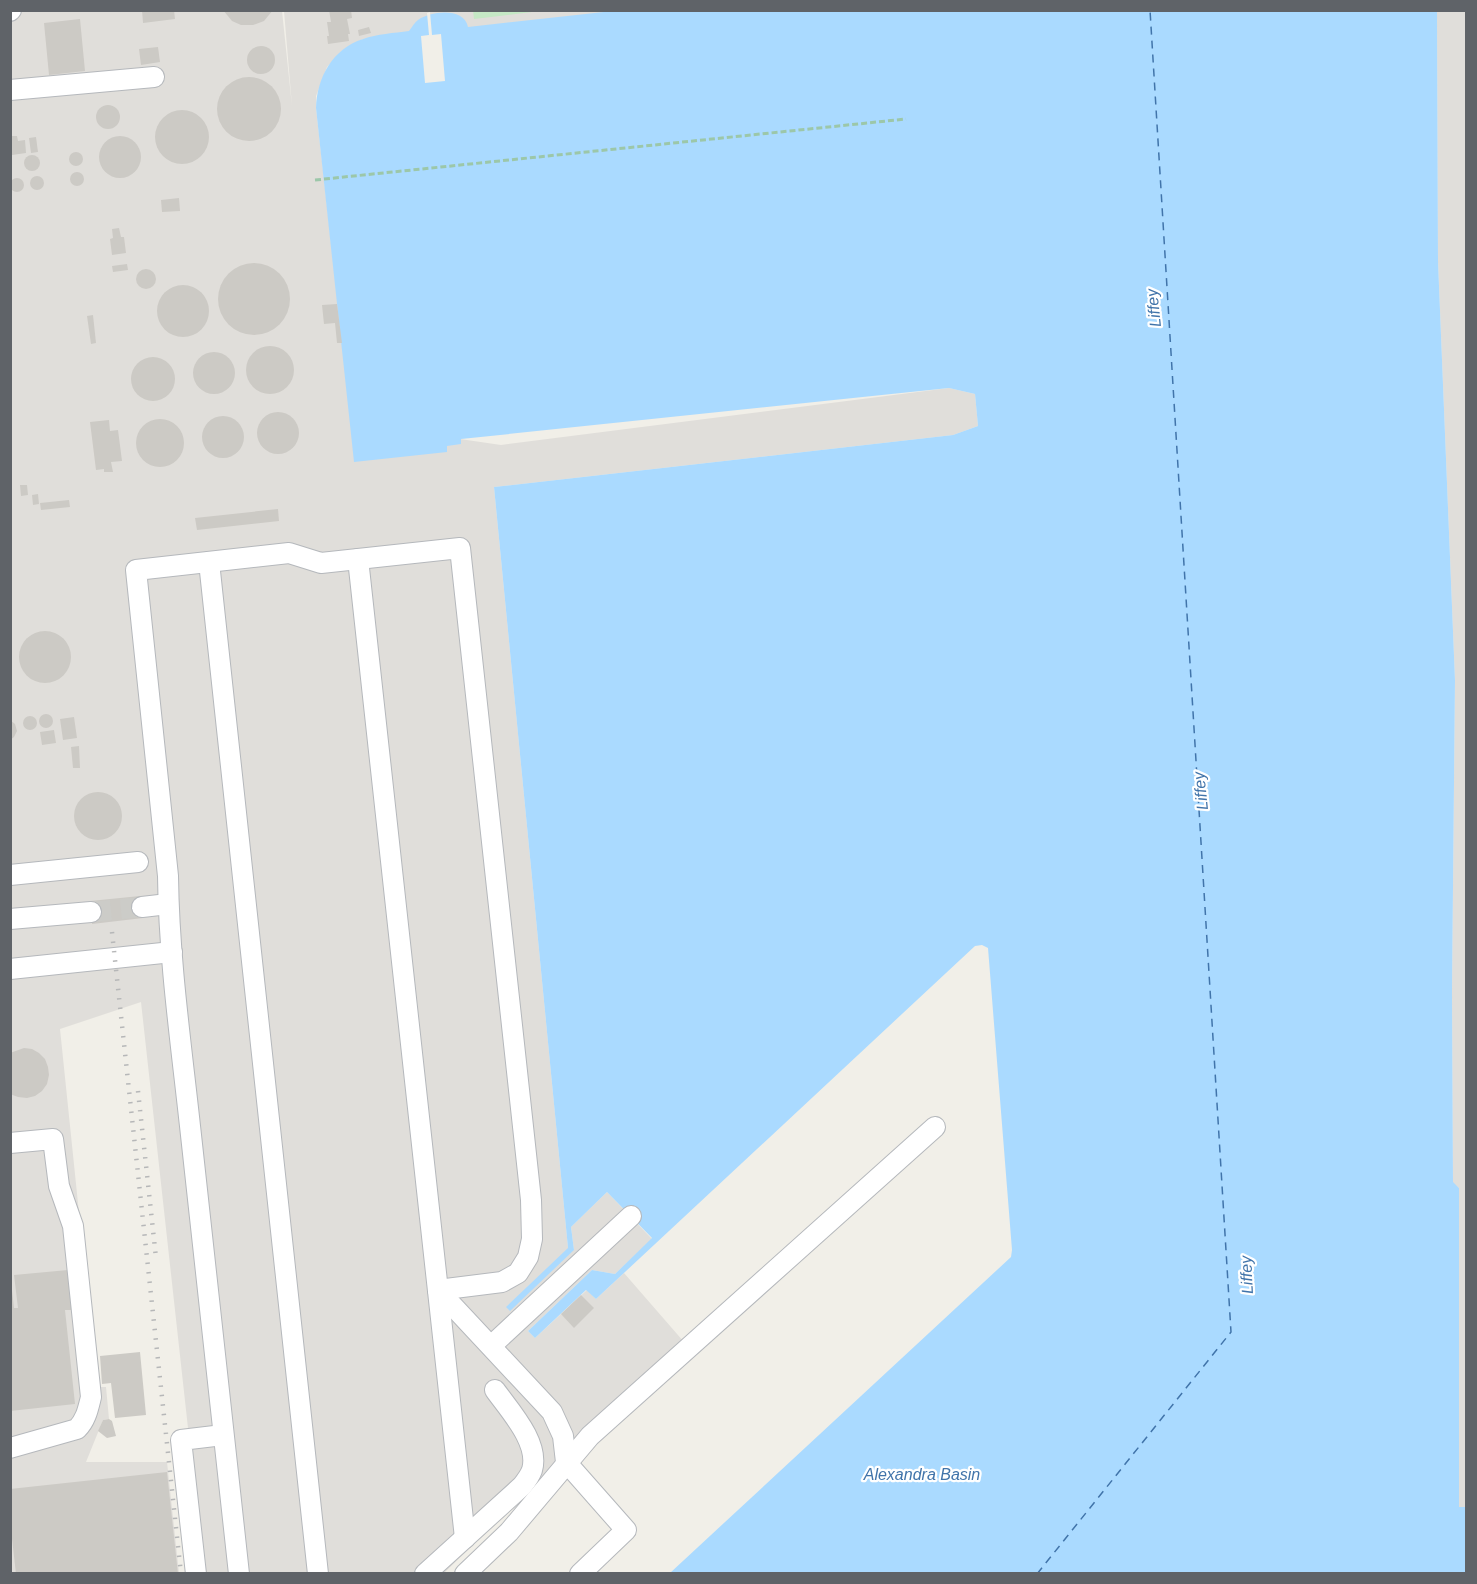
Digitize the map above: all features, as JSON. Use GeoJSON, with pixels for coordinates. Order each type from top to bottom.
{"type":"FeatureCollection","features":[{"type":"Feature","properties":{"kind":"street"},"geometry":{"type":"LineString","coordinates":[[10,90],[154,77]]}},
{"type":"Feature","properties":{"kind":"street"},"geometry":{"type":"LineString","coordinates":[[239,1574],[172,952],[168,876],[136,570],[289,554],[321,563],[460,548],[531,1200],[532,1239],[528,1257],[518,1274],[502,1282],[438,1290]]}},
{"type":"Feature","properties":{"kind":"street"},"geometry":{"type":"LineString","coordinates":[[358,559],[465,1538]]}},
{"type":"Feature","properties":{"kind":"street"},"geometry":{"type":"LineString","coordinates":[[208,562],[318,1574]]}},
{"type":"Feature","properties":{"kind":"street"},"geometry":{"type":"LineString","coordinates":[[10,875],[138,862]]}},
{"type":"Feature","properties":{"kind":"street"},"geometry":{"type":"LineString","coordinates":[[142,907],[168,904]]}},
{"type":"Feature","properties":{"kind":"street"},"geometry":{"type":"LineString","coordinates":[[10,919],[91,912]]}},
{"type":"Feature","properties":{"kind":"street"},"geometry":{"type":"LineString","coordinates":[[10,969],[172,952]]}},
{"type":"Feature","properties":{"kind":"street"},"geometry":{"type":"LineString","coordinates":[[465,1574],[509,1532],[590,1436],[935,1127]]}},
{"type":"Feature","properties":{"kind":"street"},"geometry":{"type":"LineString","coordinates":[[10,1143],[53,1139],[59,1186],[73,1226],[91,1397],[83,1423],[77,1429],[10,1448]]}},
{"type":"Feature","properties":{"kind":"street"},"geometry":{"type":"LineString","coordinates":[[491,1346],[631,1216]]}},
{"type":"Feature","properties":{"kind":"street"},"geometry":{"type":"LineString","coordinates":[[438,1290],[552,1412],[563,1436],[566,1462],[626,1530],[580,1574]]}},
{"type":"Feature","properties":{"kind":"street"},"geometry":{"type":"LineString","coordinates":[[425,1574],[522,1486],[529,1477],[532,1468],[530,1442],[495,1390]]}},
{"type":"Feature","properties":{"kind":"street"},"geometry":{"type":"LineString","coordinates":[[196,1574],[181,1440],[223,1435]]}},
{"type":"Feature","properties":{"kind":"path"},"geometry":{"type":"LineString","coordinates":[[315,180],[906,119]]}},
{"type":"Feature","properties":{"kind":"shaded area"},"geometry":{"type":"Polygon","coordinates":[[[11,11],[282,11],[292,106],[284,11],[660,11],[363,39],[343,50],[327,67],[316,96],[316,108],[340,323],[447,451],[446,446],[460,439],[501,445],[949,388],[975,394],[978,426],[953,435],[494,487],[568,1248],[574,1250],[571,1227],[607,1192],[652,1239],[615,1274],[592,1270],[528,1331],[535,1338],[587,1290],[596,1299],[624,1273],[684,1342],[444,1573],[204,1573],[141,1002],[60,1029],[97,1387],[106,1387],[109,1419],[103,1420],[86,1462],[167,1462],[179,1573],[11,1574],[11,11]]]}},
{"type":"Feature","properties":{"kind":"shaded area"},"geometry":{"type":"Polygon","coordinates":[[[1437,11],[1466,11],[1466,1507],[1459,1507],[1459,1188],[1453,1183],[1452,992],[1455,680],[1438,261],[1437,11]]]}},
{"type":"Feature","properties":{"kind":"green space"},"geometry":{"type":"Polygon","coordinates":[[[473,10],[540,10],[540,11],[474,19],[473,10]]]}},
{"type":"Feature","properties":{"kind":"water"},"geometry":{"type":"Polygon","coordinates":[[[622,10],[1437,11],[1438,261],[1455,680],[1452,992],[1453,1182],[1459,1188],[1459,1507],[1466,1507],[1466,1573],[670,1573],[1011,1257],[988,948],[982,945],[975,946],[596,1299],[586,1290],[535,1338],[528,1331],[592,1270],[615,1274],[652,1238],[607,1192],[571,1227],[574,1250],[510,1311],[506,1307],[568,1248],[494,487],[953,435],[978,426],[975,394],[949,388],[461,439],[461,444],[447,446],[447,452],[354,462],[316,108],[319,86],[328,66],[335,57],[352,44],[374,36],[409,31],[418,20],[431,14],[446,13],[460,16],[468,27],[622,10]]]}},
{"type":"Feature","properties":{"kind":"pier"},"geometry":{"type":"Polygon","coordinates":[[[430,12],[432,35],[441,34],[445,81],[425,83],[421,36],[429,35],[427,13],[430,12]]]}},
{"type":"Feature","properties":{"kind":"building"},"geometry":{"type":"Polygon","coordinates":[[[142,10],[174,10],[175,19],[143,23],[142,10]]]}},
{"type":"Feature","properties":{"kind":"building"},"geometry":{"type":"Polygon","coordinates":[[[223,10],[273,10],[264,21],[253,25],[241,25],[232,21],[223,10]]]}},
{"type":"Feature","properties":{"kind":"building"},"geometry":{"type":"Polygon","coordinates":[[[329,10],[351,10],[352,18],[347,19],[349,41],[328,44],[327,22],[331,22],[329,10]]]}},
{"type":"Feature","properties":{"kind":"building"},"geometry":{"type":"Polygon","coordinates":[[[80,19],[85,71],[49,75],[44,23],[80,19]]]}},
{"type":"Feature","properties":{"kind":"building"},"geometry":{"type":"Polygon","coordinates":[[[369,27],[371,33],[359,36],[358,30],[369,27]]]}},
{"type":"Feature","properties":{"kind":"building"},"geometry":{"type":"Polygon","coordinates":[[[261,46],[271,50],[275,60],[271,70],[261,74],[251,70],[247,60],[251,50],[261,46]]]}},
{"type":"Feature","properties":{"kind":"building"},"geometry":{"type":"Polygon","coordinates":[[[158,47],[160,62],[141,65],[139,49],[158,47]]]}},
{"type":"Feature","properties":{"kind":"building"},"geometry":{"type":"Polygon","coordinates":[[[249,77],[272,86],[281,109],[272,132],[249,141],[226,132],[217,109],[226,86],[249,77]]]}},
{"type":"Feature","properties":{"kind":"building"},"geometry":{"type":"Polygon","coordinates":[[[108,105],[117,108],[120,117],[117,126],[108,129],[99,126],[96,117],[99,108],[108,105]]]}},
{"type":"Feature","properties":{"kind":"building"},"geometry":{"type":"Polygon","coordinates":[[[177,110],[187,110],[197,114],[205,122],[209,137],[205,152],[197,160],[187,164],[177,164],[167,160],[159,152],[155,142],[155,132],[159,122],[167,114],[177,110]]]}},
{"type":"Feature","properties":{"kind":"building"},"geometry":{"type":"Polygon","coordinates":[[[10,136],[17,136],[18,141],[25,140],[26,153],[12,155],[10,136]]]}},
{"type":"Feature","properties":{"kind":"building"},"geometry":{"type":"Polygon","coordinates":[[[120,136],[128,137],[135,142],[140,149],[140,165],[135,172],[128,177],[120,178],[112,177],[105,172],[100,165],[99,157],[100,149],[105,142],[112,137],[120,136]]]}},
{"type":"Feature","properties":{"kind":"building"},"geometry":{"type":"Polygon","coordinates":[[[36,137],[38,152],[31,153],[29,138],[36,137]]]}},
{"type":"Feature","properties":{"kind":"building"},"geometry":{"type":"Polygon","coordinates":[[[76,152],[81,154],[83,159],[81,164],[76,166],[71,164],[69,159],[71,154],[76,152]]]}},
{"type":"Feature","properties":{"kind":"building"},"geometry":{"type":"Polygon","coordinates":[[[32,155],[38,157],[40,163],[38,169],[32,171],[26,169],[24,163],[26,157],[32,155]]]}},
{"type":"Feature","properties":{"kind":"building"},"geometry":{"type":"Polygon","coordinates":[[[74,172],[80,172],[84,179],[80,186],[74,186],[70,182],[70,176],[74,172]]]}},
{"type":"Feature","properties":{"kind":"building"},"geometry":{"type":"Polygon","coordinates":[[[37,176],[42,178],[44,183],[42,188],[37,190],[32,188],[30,183],[32,178],[37,176]]]}},
{"type":"Feature","properties":{"kind":"building"},"geometry":{"type":"Polygon","coordinates":[[[17,178],[22,180],[24,185],[22,190],[17,192],[12,190],[10,185],[12,180],[17,178]]]}},
{"type":"Feature","properties":{"kind":"building"},"geometry":{"type":"Polygon","coordinates":[[[179,198],[180,211],[162,212],[161,200],[179,198]]]}},
{"type":"Feature","properties":{"kind":"building"},"geometry":{"type":"Polygon","coordinates":[[[119,228],[121,237],[124,237],[126,253],[112,255],[110,239],[113,238],[112,229],[119,228]]]}},
{"type":"Feature","properties":{"kind":"building"},"geometry":{"type":"Polygon","coordinates":[[[254,263],[274,269],[284,279],[290,299],[284,319],[274,329],[254,335],[234,329],[224,319],[218,299],[224,279],[234,269],[254,263]]]}},
{"type":"Feature","properties":{"kind":"building"},"geometry":{"type":"Polygon","coordinates":[[[127,264],[128,270],[113,272],[112,266],[127,264]]]}},
{"type":"Feature","properties":{"kind":"building"},"geometry":{"type":"Polygon","coordinates":[[[142,269],[150,269],[156,275],[156,283],[150,289],[142,289],[136,283],[136,275],[142,269]]]}},
{"type":"Feature","properties":{"kind":"building"},"geometry":{"type":"Polygon","coordinates":[[[183,285],[193,287],[201,293],[207,301],[209,311],[207,321],[201,329],[193,335],[183,337],[173,335],[165,329],[159,321],[157,311],[159,301],[165,293],[173,287],[183,285]]]}},
{"type":"Feature","properties":{"kind":"building"},"geometry":{"type":"Polygon","coordinates":[[[337,304],[342,343],[337,343],[335,323],[324,324],[322,305],[337,304]]]}},
{"type":"Feature","properties":{"kind":"building"},"geometry":{"type":"Polygon","coordinates":[[[93,315],[96,343],[91,344],[87,316],[93,315]]]}},
{"type":"Feature","properties":{"kind":"building"},"geometry":{"type":"Polygon","coordinates":[[[265,346],[275,346],[287,353],[294,365],[294,375],[287,387],[275,394],[265,394],[250,383],[246,375],[246,365],[257,350],[265,346]]]}},
{"type":"Feature","properties":{"kind":"building"},"geometry":{"type":"Polygon","coordinates":[[[214,352],[222,353],[229,358],[234,365],[234,381],[229,388],[222,393],[214,394],[206,393],[199,388],[194,381],[193,373],[194,365],[199,358],[206,353],[214,352]]]}},
{"type":"Feature","properties":{"kind":"building"},"geometry":{"type":"Polygon","coordinates":[[[153,357],[162,358],[169,363],[174,370],[174,388],[169,395],[162,400],[153,401],[144,400],[137,395],[132,388],[131,379],[132,370],[137,363],[144,358],[153,357]]]}},
{"type":"Feature","properties":{"kind":"building"},"geometry":{"type":"Polygon","coordinates":[[[278,412],[286,413],[293,418],[298,425],[298,441],[293,448],[286,453],[278,454],[270,453],[263,448],[258,441],[257,433],[258,425],[263,418],[270,413],[278,412]]]}},
{"type":"Feature","properties":{"kind":"building"},"geometry":{"type":"Polygon","coordinates":[[[223,416],[231,417],[238,422],[243,429],[243,445],[238,452],[231,457],[223,458],[215,457],[208,452],[203,445],[202,437],[203,429],[208,422],[215,417],[223,416]]]}},
{"type":"Feature","properties":{"kind":"building"},"geometry":{"type":"Polygon","coordinates":[[[160,419],[177,426],[184,443],[177,460],[160,467],[143,460],[136,443],[143,426],[160,419]]]}},
{"type":"Feature","properties":{"kind":"building"},"geometry":{"type":"Polygon","coordinates":[[[109,420],[110,431],[118,430],[122,461],[111,462],[113,472],[104,472],[104,469],[96,470],[90,422],[109,420]]]}},
{"type":"Feature","properties":{"kind":"building"},"geometry":{"type":"Polygon","coordinates":[[[20,485],[27,485],[28,495],[21,496],[20,485]]]}},
{"type":"Feature","properties":{"kind":"building"},"geometry":{"type":"Polygon","coordinates":[[[38,494],[39,504],[33,505],[32,495],[38,494]]]}},
{"type":"Feature","properties":{"kind":"building"},"geometry":{"type":"Polygon","coordinates":[[[69,500],[70,507],[41,510],[40,503],[69,500]]]}},
{"type":"Feature","properties":{"kind":"building"},"geometry":{"type":"Polygon","coordinates":[[[278,509],[279,521],[197,530],[195,518],[278,509]]]}},
{"type":"Feature","properties":{"kind":"building"},"geometry":{"type":"Polygon","coordinates":[[[45,631],[55,633],[63,639],[69,647],[71,657],[69,667],[63,675],[55,681],[45,683],[35,681],[27,675],[21,667],[19,657],[21,647],[27,639],[35,633],[45,631]]]}},
{"type":"Feature","properties":{"kind":"building"},"geometry":{"type":"Polygon","coordinates":[[[46,714],[51,716],[53,721],[51,726],[46,728],[41,726],[39,721],[41,716],[46,714]]]}},
{"type":"Feature","properties":{"kind":"building"},"geometry":{"type":"Polygon","coordinates":[[[27,716],[33,716],[37,723],[33,730],[27,730],[23,726],[23,720],[27,716]]]}},
{"type":"Feature","properties":{"kind":"building"},"geometry":{"type":"Polygon","coordinates":[[[74,717],[77,738],[63,740],[60,719],[74,717]]]}},
{"type":"Feature","properties":{"kind":"building"},"geometry":{"type":"Polygon","coordinates":[[[10,720],[15,724],[17,731],[10,740],[10,720]]]}},
{"type":"Feature","properties":{"kind":"building"},"geometry":{"type":"Polygon","coordinates":[[[54,730],[56,743],[42,745],[40,732],[54,730]]]}},
{"type":"Feature","properties":{"kind":"building"},"geometry":{"type":"Polygon","coordinates":[[[79,746],[80,768],[73,768],[71,747],[79,746]]]}},
{"type":"Feature","properties":{"kind":"building"},"geometry":{"type":"Polygon","coordinates":[[[93,792],[103,792],[118,802],[122,816],[121,825],[112,836],[103,840],[93,840],[78,830],[74,821],[74,811],[84,796],[93,792]]]}},
{"type":"Feature","properties":{"kind":"building"},"geometry":{"type":"Polygon","coordinates":[[[140,896],[143,918],[92,924],[90,901],[140,896]]]}},
{"type":"Feature","properties":{"kind":"building"},"geometry":{"type":"Polygon","coordinates":[[[24,1048],[32,1049],[45,1059],[49,1075],[42,1091],[27,1098],[10,1094],[10,1053],[24,1048]]]}},
{"type":"Feature","properties":{"kind":"building"},"geometry":{"type":"Polygon","coordinates":[[[68,1270],[72,1310],[65,1310],[75,1404],[10,1411],[10,1290],[12,1290],[14,1308],[18,1308],[14,1275],[68,1270]]]}},
{"type":"Feature","properties":{"kind":"building"},"geometry":{"type":"Polygon","coordinates":[[[581,1295],[594,1308],[574,1328],[561,1314],[581,1295]]]}},
{"type":"Feature","properties":{"kind":"building"},"geometry":{"type":"Polygon","coordinates":[[[140,1352],[146,1415],[115,1418],[111,1383],[102,1384],[100,1356],[140,1352]]]}},
{"type":"Feature","properties":{"kind":"building"},"geometry":{"type":"Polygon","coordinates":[[[103,1420],[112,1421],[116,1436],[107,1438],[98,1431],[103,1420]]]}},
{"type":"Feature","properties":{"kind":"building"},"geometry":{"type":"Polygon","coordinates":[[[167,1472],[178,1574],[16,1574],[10,1521],[10,1489],[167,1472]]]}},
{"type":"Feature","properties":{"kind":"ferry route"},"geometry":{"type":"LineString","coordinates":[[1037,1574],[1231,1332],[1150,10]]}},
{"type":"Feature","properties":{"kind":"tunnel"},"geometry":{"type":"LineString","coordinates":[[91,912],[142,907]]}},
{"type":"Feature","properties":{"kind":"railway"},"geometry":{"type":"LineString","coordinates":[[112,932],[181,1574]]}},
{"type":"Feature","properties":{"kind":"railway"},"geometry":{"type":"LineString","coordinates":[[138,1091],[156,1258]]}},
{"type":"Feature","properties":{"kind":"water label","name":"Liffey"},"geometry":{"type":"Point","coordinates":[1153,308]}},
{"type":"Feature","properties":{"kind":"water label","name":"Liffey"},"geometry":{"type":"Point","coordinates":[1200,791]}},
{"type":"Feature","properties":{"kind":"water label","name":"Liffey"},"geometry":{"type":"Point","coordinates":[1246,1275]}},
{"type":"Feature","properties":{"kind":"water label","name":"Alexandra Basin"},"geometry":{"type":"Point","coordinates":[922,1474]}}]}
